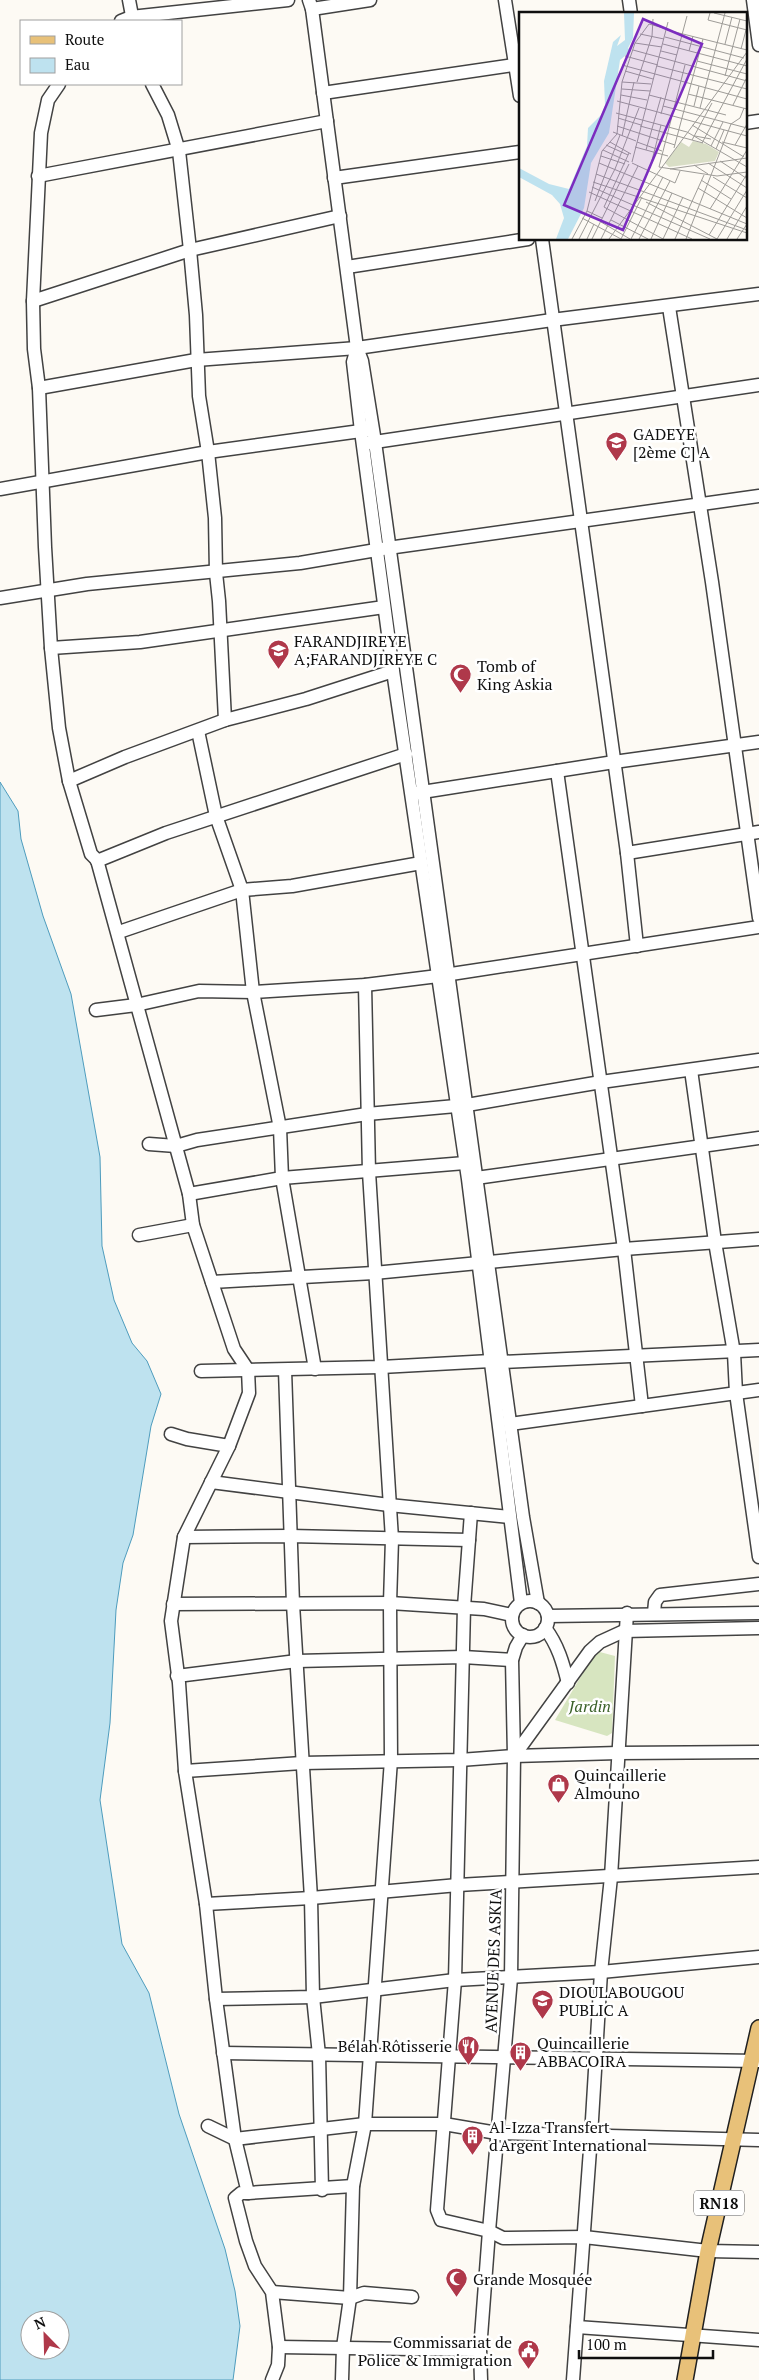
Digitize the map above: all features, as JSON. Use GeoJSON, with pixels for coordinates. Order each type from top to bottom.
{"type":"FeatureCollection","features":[{"type":"Feature","properties":{"kind":"main road","name":"RN18"},"geometry":{"type":"LineString","coordinates":[[685,2380],[708,2251],[734,2139],[755,2061],[759,2028]]}},
{"type":"Feature","properties":{"kind":"street"},"geometry":{"type":"LineString","coordinates":[[129,0],[128,20],[288,0]]}},
{"type":"Feature","properties":{"kind":"street"},"geometry":{"type":"LineString","coordinates":[[370,0],[310,4],[357,348],[353,362],[368,436],[382,549],[472,1179],[496,1362],[510,1518],[521,1603]]}},
{"type":"Feature","properties":{"kind":"street"},"geometry":{"type":"LineString","coordinates":[[505,0],[519,86]]}},
{"type":"Feature","properties":{"kind":"street"},"geometry":{"type":"LineString","coordinates":[[753,0],[754,31],[759,46]]}},
{"type":"Feature","properties":{"kind":"street"},"geometry":{"type":"LineString","coordinates":[[323,93],[517,65]]}},
{"type":"Feature","properties":{"kind":"street"},"geometry":{"type":"LineString","coordinates":[[58,85],[48,100],[41,133],[33,301],[51,648],[60,728],[69,781],[91,854],[97,860],[118,932],[189,1194],[193,1225],[234,1349],[248,1370],[249,1393],[229,1446],[184,1537],[171,1621],[185,1771],[206,1904],[216,1999],[235,2139],[248,2193]]}},
{"type":"Feature","properties":{"kind":"street"},"geometry":{"type":"LineString","coordinates":[[153,85],[168,115],[179,151],[196,315],[196,360],[199,396],[208,452],[215,518],[216,573],[225,720]]}},
{"type":"Feature","properties":{"kind":"street"},"geometry":{"type":"LineString","coordinates":[[746,123],[759,121]]}},
{"type":"Feature","properties":{"kind":"street"},"geometry":{"type":"LineString","coordinates":[[38,176],[327,122]]}},
{"type":"Feature","properties":{"kind":"street"},"geometry":{"type":"LineString","coordinates":[[334,178],[519,152]]}},
{"type":"Feature","properties":{"kind":"street"},"geometry":{"type":"LineString","coordinates":[[33,301],[190,250],[340,216]]}},
{"type":"Feature","properties":{"kind":"street"},"geometry":{"type":"LineString","coordinates":[[347,267],[522,240]]}},
{"type":"Feature","properties":{"kind":"street"},"geometry":{"type":"LineString","coordinates":[[542,240],[564,413],[582,522],[627,853],[637,946]]}},
{"type":"Feature","properties":{"kind":"street"},"geometry":{"type":"LineString","coordinates":[[39,388],[196,360],[357,348],[552,320],[669,307],[759,294]]}},
{"type":"Feature","properties":{"kind":"street"},"geometry":{"type":"LineString","coordinates":[[669,307],[736,746],[754,833],[759,918]]}},
{"type":"Feature","properties":{"kind":"street"},"geometry":{"type":"LineString","coordinates":[[0,489],[43,483],[208,452],[368,436],[564,413],[759,385]]}},
{"type":"Feature","properties":{"kind":"street"},"geometry":{"type":"LineString","coordinates":[[0,598],[87,584],[216,573],[323,560],[382,549],[759,496]]}},
{"type":"Feature","properties":{"kind":"street"},"geometry":{"type":"LineString","coordinates":[[382,549],[384,607],[393,671],[406,754],[418,793],[421,863],[443,975]]}},
{"type":"Feature","properties":{"kind":"street"},"geometry":{"type":"LineString","coordinates":[[51,648],[140,642],[384,607]]}},
{"type":"Feature","properties":{"kind":"street"},"geometry":{"type":"LineString","coordinates":[[69,781],[125,757],[225,720],[306,699],[393,671]]}},
{"type":"Feature","properties":{"kind":"street"},"geometry":{"type":"LineString","coordinates":[[198,731],[216,816],[242,890],[253,992],[280,1128],[282,1178],[315,1369]]}},
{"type":"Feature","properties":{"kind":"street"},"geometry":{"type":"LineString","coordinates":[[418,793],[614,762],[759,742]]}},
{"type":"Feature","properties":{"kind":"street"},"geometry":{"type":"LineString","coordinates":[[97,860],[216,816],[406,754]]}},
{"type":"Feature","properties":{"kind":"street"},"geometry":{"type":"LineString","coordinates":[[557,771],[624,1249],[642,1406]]}},
{"type":"Feature","properties":{"kind":"street"},"geometry":{"type":"LineString","coordinates":[[627,853],[754,833]]}},
{"type":"Feature","properties":{"kind":"street"},"geometry":{"type":"LineString","coordinates":[[118,932],[242,890],[292,886],[421,863]]}},
{"type":"Feature","properties":{"kind":"street"},"geometry":{"type":"LineString","coordinates":[[96,1010],[136,1004],[199,990],[253,992],[365,985],[759,927]]}},
{"type":"Feature","properties":{"kind":"street"},"geometry":{"type":"LineString","coordinates":[[342,2380],[343,2347],[350,2298],[353,2186],[365,2124],[391,1760],[390,1603],[392,1539],[368,1172],[365,985]]}},
{"type":"Feature","properties":{"kind":"street"},"geometry":{"type":"LineString","coordinates":[[149,1144],[176,1146],[197,1140],[367,1114],[462,1106],[600,1082],[759,1060]]}},
{"type":"Feature","properties":{"kind":"street"},"geometry":{"type":"LineString","coordinates":[[692,1070],[715,1242],[734,1353],[736,1393],[759,1557]]}},
{"type":"Feature","properties":{"kind":"street"},"geometry":{"type":"LineString","coordinates":[[462,1106],[465,1163],[472,1179]]}},
{"type":"Feature","properties":{"kind":"street"},"geometry":{"type":"LineString","coordinates":[[472,1179],[759,1138]]}},
{"type":"Feature","properties":{"kind":"street"},"geometry":{"type":"LineString","coordinates":[[189,1194],[282,1178],[465,1163]]}},
{"type":"Feature","properties":{"kind":"street"},"geometry":{"type":"LineString","coordinates":[[139,1235],[193,1225]]}},
{"type":"Feature","properties":{"kind":"street"},"geometry":{"type":"LineString","coordinates":[[212,1282],[374,1273],[624,1249],[759,1239]]}},
{"type":"Feature","properties":{"kind":"street"},"geometry":{"type":"LineString","coordinates":[[201,1371],[381,1367],[734,1353],[759,1350]]}},
{"type":"Feature","properties":{"kind":"street"},"geometry":{"type":"LineString","coordinates":[[496,1362],[510,1424],[523,1517],[538,1603]]}},
{"type":"Feature","properties":{"kind":"street"},"geometry":{"type":"LineString","coordinates":[[285,1370],[293,1604],[311,1898],[313,1997],[319,2055],[322,2190]]}},
{"type":"Feature","properties":{"kind":"street"},"geometry":{"type":"LineString","coordinates":[[510,1424],[759,1390]]}},
{"type":"Feature","properties":{"kind":"street"},"geometry":{"type":"LineString","coordinates":[[171,1434],[186,1439],[229,1446]]}},
{"type":"Feature","properties":{"kind":"street"},"geometry":{"type":"LineString","coordinates":[[211,1482],[289,1493],[510,1518]]}},
{"type":"Feature","properties":{"kind":"street"},"geometry":{"type":"LineString","coordinates":[[471,1513],[464,1607],[455,1980],[437,2210],[441,2220],[489,2231],[503,2238],[584,2237],[708,2251],[759,2252]]}},
{"type":"Feature","properties":{"kind":"street"},"geometry":{"type":"LineString","coordinates":[[184,1537],[290,1536],[469,1540]]}},
{"type":"Feature","properties":{"kind":"street"},"geometry":{"type":"LineString","coordinates":[[654,1613],[655,1602],[660,1595],[759,1584]]}},
{"type":"Feature","properties":{"kind":"street"},"geometry":{"type":"LineString","coordinates":[[568,1684],[562,1658],[547,1622],[546,1610],[533,1601],[521,1603],[512,1615],[514,1627],[523,1636],[536,1636],[547,1622],[626,1613],[759,1613]]}},
{"type":"Feature","properties":{"kind":"street"},"geometry":{"type":"LineString","coordinates":[[173,1604],[390,1603],[484,1608],[512,1615]]}},
{"type":"Feature","properties":{"kind":"street"},"geometry":{"type":"LineString","coordinates":[[573,2380],[592,2136],[601,1972],[611,1877],[626,1613]]}},
{"type":"Feature","properties":{"kind":"street"},"geometry":{"type":"LineString","coordinates":[[514,1756],[568,1684],[590,1651],[600,1642],[624,1631],[759,1628]]}},
{"type":"Feature","properties":{"kind":"street","name":"AVENUE DES ASKIA"},"geometry":{"type":"LineString","coordinates":[[481,2380],[480,2350],[511,1978],[514,1756],[512,1660],[516,1647],[523,1636]]}},
{"type":"Feature","properties":{"kind":"street"},"geometry":{"type":"LineString","coordinates":[[177,1676],[297,1661],[463,1657],[512,1660]]}},
{"type":"Feature","properties":{"kind":"street"},"geometry":{"type":"LineString","coordinates":[[185,1771],[302,1763],[460,1760],[618,1752],[759,1752]]}},
{"type":"Feature","properties":{"kind":"street"},"geometry":{"type":"LineString","coordinates":[[206,1904],[380,1893],[458,1885],[759,1867]]}},
{"type":"Feature","properties":{"kind":"street"},"geometry":{"type":"LineString","coordinates":[[216,1999],[313,1997],[455,1980],[601,1972],[759,1957]]}},
{"type":"Feature","properties":{"kind":"street"},"geometry":{"type":"LineString","coordinates":[[223,2053],[755,2061]]}},
{"type":"Feature","properties":{"kind":"street"},"geometry":{"type":"LineString","coordinates":[[208,2126],[235,2139],[365,2124],[444,2124],[497,2133],[759,2140]]}},
{"type":"Feature","properties":{"kind":"street"},"geometry":{"type":"LineString","coordinates":[[272,2380],[278,2365],[279,2347],[272,2292],[256,2266],[246,2241],[235,2198],[241,2194],[248,2193],[322,2190],[353,2186]]}},
{"type":"Feature","properties":{"kind":"street"},"geometry":{"type":"LineString","coordinates":[[272,2292],[350,2298],[364,2293],[412,2297]]}},
{"type":"Feature","properties":{"kind":"street"},"geometry":{"type":"LineString","coordinates":[[577,2327],[759,2340]]}},
{"type":"Feature","properties":{"kind":"street"},"geometry":{"type":"LineString","coordinates":[[279,2347],[480,2350]]}},
{"type":"Feature","properties":{"kind":"green space","name":"Jardin"},"geometry":{"type":"Polygon","coordinates":[[[596,1651],[615,1656],[612,1733],[607,1736],[555,1720],[596,1651]]]}},
{"type":"Feature","properties":{"kind":"water"},"geometry":{"type":"Polygon","coordinates":[[[0,782],[18,811],[21,839],[43,916],[71,994],[100,1157],[102,1246],[114,1300],[132,1343],[147,1361],[161,1394],[151,1426],[133,1535],[123,1563],[116,1610],[110,1723],[100,1800],[122,1944],[149,1993],[179,2114],[225,2249],[235,2291],[240,2326],[233,2380],[0,2380],[0,782]]]}},
{"type":"Feature","properties":{"kind":"place","name":"GADEYE [2ème C] A"},"geometry":{"type":"Point","coordinates":[617,462]}},
{"type":"Feature","properties":{"kind":"place","name":"FARANDJIREYE A;FARANDJIREYE C"},"geometry":{"type":"Point","coordinates":[278,669]}},
{"type":"Feature","properties":{"kind":"place","name":"Tomb of King Askia"},"geometry":{"type":"Point","coordinates":[461,694]}},
{"type":"Feature","properties":{"kind":"place","name":"Quincaillerie Almouno"},"geometry":{"type":"Point","coordinates":[558,1803]}},
{"type":"Feature","properties":{"kind":"place","name":"DIOULABOUGOU PUBLIC A"},"geometry":{"type":"Point","coordinates":[543,2020]}},
{"type":"Feature","properties":{"kind":"place","name":"Bélah Rôtisserie"},"geometry":{"type":"Point","coordinates":[468,2065]}},
{"type":"Feature","properties":{"kind":"place","name":"Quincaillerie ABBACOIRA"},"geometry":{"type":"Point","coordinates":[521,2071]}},
{"type":"Feature","properties":{"kind":"place","name":"Al-Izza Transfert d'Argent International"},"geometry":{"type":"Point","coordinates":[473,2155]}},
{"type":"Feature","properties":{"kind":"place","name":"Grande Mosquée"},"geometry":{"type":"Point","coordinates":[457,2298]}},
{"type":"Feature","properties":{"kind":"place","name":"Commissariat de Police & Immigration"},"geometry":{"type":"Point","coordinates":[528,2370]}}]}
